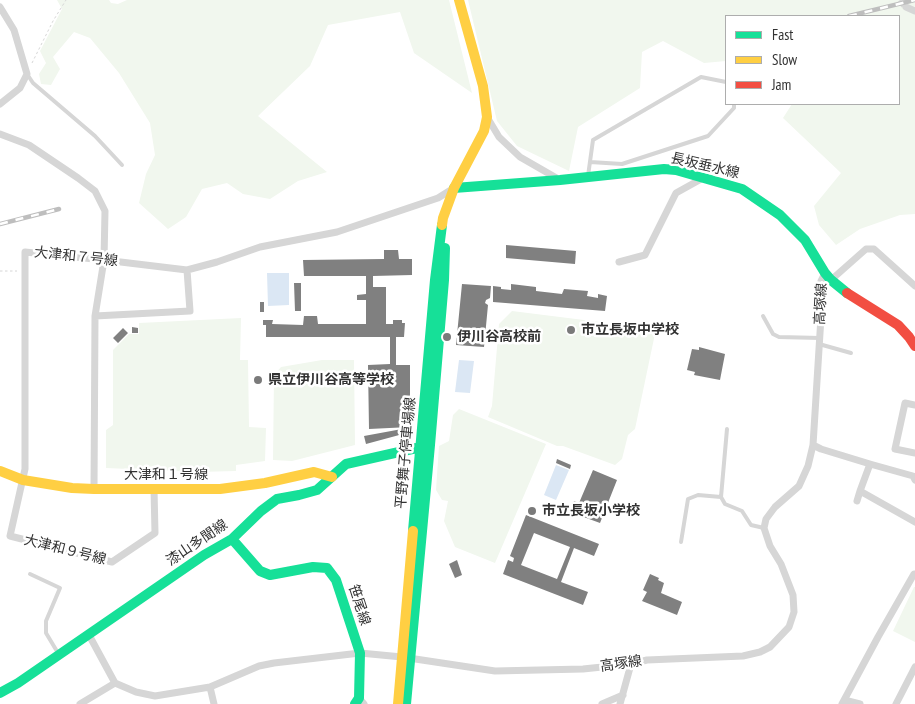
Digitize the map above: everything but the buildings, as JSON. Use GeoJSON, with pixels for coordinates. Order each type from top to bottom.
{"type":"FeatureCollection","features":[{"type":"Feature","properties":{"kind":"main road","name":"平野舞子停車場線"},"geometry":{"type":"LineString","coordinates":[[398,704],[406,657],[425,447],[435,280],[443,218],[454,188],[484,131],[487,117],[483,86],[459,0]]}},
{"type":"Feature","properties":{"kind":"main road","name":"長坂垂水線"},"geometry":{"type":"LineString","coordinates":[[454,188],[560,180],[664,169],[676,170],[742,189],[780,215],[805,240],[828,276],[844,291],[898,325],[915,346]]}},
{"type":"Feature","properties":{"kind":"main road","name":"漆山多聞線"},"geometry":{"type":"LineString","coordinates":[[0,693],[89,635],[204,555],[232,539],[261,511],[277,499],[316,490],[346,464],[425,447]]}},
{"type":"Feature","properties":{"kind":"main road","name":"大津和１号線"},"geometry":{"type":"LineString","coordinates":[[0,471],[23,480],[72,488],[94,489],[220,489],[265,483],[314,472],[332,477]]}},
{"type":"Feature","properties":{"kind":"main road","name":"笹尾線"},"geometry":{"type":"LineString","coordinates":[[232,539],[260,571],[270,575],[313,567],[327,568],[336,580],[360,653],[360,702]]}},
{"type":"Feature","properties":{"kind":"main road","name":"平野舞子停車場線"},"geometry":{"type":"LineString","coordinates":[[406,657],[406,704]]}},
{"type":"Feature","properties":{"kind":"street"},"geometry":{"type":"LineString","coordinates":[[0,7],[14,30],[27,74],[20,88],[0,104]]}},
{"type":"Feature","properties":{"kind":"street"},"geometry":{"type":"LineString","coordinates":[[906,7],[915,11]]}},
{"type":"Feature","properties":{"kind":"street"},"geometry":{"type":"LineString","coordinates":[[487,117],[499,137],[520,158],[560,180]]}},
{"type":"Feature","properties":{"kind":"street"},"geometry":{"type":"LineString","coordinates":[[0,134],[28,145],[78,178],[95,191],[105,211],[104,260],[94,316],[94,489]]}},
{"type":"Feature","properties":{"kind":"street"},"geometry":{"type":"LineString","coordinates":[[619,262],[646,255],[676,193],[704,178]]}},
{"type":"Feature","properties":{"kind":"street","name":"大津和７号線"},"geometry":{"type":"LineString","coordinates":[[23,480],[25,469],[25,252],[187,270],[260,247],[337,232],[438,198],[454,188]]}},
{"type":"Feature","properties":{"kind":"street"},"geometry":{"type":"LineString","coordinates":[[828,276],[866,249],[874,249],[915,286]]}},
{"type":"Feature","properties":{"kind":"street"},"geometry":{"type":"LineString","coordinates":[[94,316],[190,311],[187,270]]}},
{"type":"Feature","properties":{"kind":"street","name":"高塚線"},"geometry":{"type":"LineString","coordinates":[[115,683],[136,692],[155,696],[210,687],[258,666],[360,653],[406,657],[496,672],[583,669],[631,664],[646,660],[743,656],[760,652],[770,647],[789,626],[794,612],[793,596],[781,564],[770,546],[764,528],[766,520],[775,507],[799,486],[808,466],[813,445],[822,300],[821,281],[828,276]]}},
{"type":"Feature","properties":{"kind":"street"},"geometry":{"type":"LineString","coordinates":[[915,405],[905,403],[895,449],[915,454]]}},
{"type":"Feature","properties":{"kind":"street"},"geometry":{"type":"LineString","coordinates":[[813,445],[913,476],[915,480]]}},
{"type":"Feature","properties":{"kind":"street"},"geometry":{"type":"LineString","coordinates":[[857,501],[870,464]]}},
{"type":"Feature","properties":{"kind":"street","name":"大津和９号線"},"geometry":{"type":"LineString","coordinates":[[23,480],[10,536],[112,562],[155,533],[154,489]]}},
{"type":"Feature","properties":{"kind":"street"},"geometry":{"type":"LineString","coordinates":[[860,491],[915,522]]}},
{"type":"Feature","properties":{"kind":"street"},"geometry":{"type":"LineString","coordinates":[[860,704],[843,702],[915,574]]}},
{"type":"Feature","properties":{"kind":"street"},"geometry":{"type":"LineString","coordinates":[[80,704],[115,683],[89,635]]}},
{"type":"Feature","properties":{"kind":"street"},"geometry":{"type":"LineString","coordinates":[[620,704],[631,664]]}},
{"type":"Feature","properties":{"kind":"street"},"geometry":{"type":"LineString","coordinates":[[896,704],[914,671]]}},
{"type":"Feature","properties":{"kind":"street"},"geometry":{"type":"LineString","coordinates":[[210,687],[214,704]]}},
{"type":"Feature","properties":{"kind":"street"},"geometry":{"type":"LineString","coordinates":[[602,704],[623,695]]}},
{"type":"Feature","properties":{"kind":"lane"},"geometry":{"type":"LineString","coordinates":[[27,74],[33,83],[95,136],[122,165]]}},
{"type":"Feature","properties":{"kind":"lane"},"geometry":{"type":"LineString","coordinates":[[588,176],[594,140],[701,77],[725,82]]}},
{"type":"Feature","properties":{"kind":"lane"},"geometry":{"type":"LineString","coordinates":[[590,162],[622,164],[708,136],[734,108],[734,105]]}},
{"type":"Feature","properties":{"kind":"lane"},"geometry":{"type":"LineString","coordinates":[[763,316],[773,334],[779,337],[819,341],[851,353]]}},
{"type":"Feature","properties":{"kind":"lane"},"geometry":{"type":"LineString","coordinates":[[727,429],[721,497],[725,504],[742,510],[751,525],[764,528]]}},
{"type":"Feature","properties":{"kind":"lane"},"geometry":{"type":"LineString","coordinates":[[681,542],[688,500],[698,495],[721,497]]}},
{"type":"Feature","properties":{"kind":"lane"},"geometry":{"type":"LineString","coordinates":[[30,574],[60,588],[46,621],[46,633],[60,654]]}},
{"type":"Feature","properties":{"kind":"path"},"geometry":{"type":"LineString","coordinates":[[27,74],[66,0]]}},
{"type":"Feature","properties":{"kind":"path"},"geometry":{"type":"LineString","coordinates":[[0,271],[25,271]]}},
{"type":"Feature","properties":{"kind":"shaded area"},"geometry":{"type":"Polygon","coordinates":[[[57,0],[109,0],[111,3],[118,4],[127,0],[449,0],[472,93],[414,53],[400,12],[328,25],[310,66],[258,116],[327,172],[298,181],[270,199],[243,194],[227,183],[202,189],[186,217],[168,229],[139,203],[146,174],[155,155],[150,123],[119,73],[90,38],[74,32],[53,57],[60,69],[51,85],[41,84],[39,74],[46,63],[40,51],[62,9],[57,0]]]}},
{"type":"Feature","properties":{"kind":"shaded area"},"geometry":{"type":"Polygon","coordinates":[[[468,0],[915,0],[915,214],[900,215],[860,229],[836,245],[819,225],[814,206],[841,173],[783,118],[791,105],[900,105],[900,15],[725,15],[725,61],[704,63],[663,41],[642,52],[640,88],[578,127],[569,171],[517,146],[497,121],[468,0]]]}},
{"type":"Feature","properties":{"kind":"shaded area"},"geometry":{"type":"Polygon","coordinates":[[[267,273],[289,273],[289,305],[268,306],[267,273]]]}},
{"type":"Feature","properties":{"kind":"shaded area"},"geometry":{"type":"Polygon","coordinates":[[[512,311],[656,329],[635,429],[628,435],[622,459],[615,465],[563,446],[557,446],[488,417],[492,406],[499,324],[512,311]]]}},
{"type":"Feature","properties":{"kind":"shaded area"},"geometry":{"type":"Polygon","coordinates":[[[241,318],[240,360],[248,360],[249,427],[266,428],[265,461],[236,465],[236,471],[198,472],[106,468],[106,430],[113,425],[113,350],[129,334],[139,334],[139,323],[241,318]]]}},
{"type":"Feature","properties":{"kind":"shaded area"},"geometry":{"type":"Polygon","coordinates":[[[322,360],[354,360],[355,445],[292,461],[273,460],[274,375],[281,367],[322,360]]]}},
{"type":"Feature","properties":{"kind":"shaded area"},"geometry":{"type":"Polygon","coordinates":[[[459,360],[474,361],[470,393],[455,392],[459,360]]]}},
{"type":"Feature","properties":{"kind":"shaded area"},"geometry":{"type":"Polygon","coordinates":[[[459,409],[546,444],[495,563],[455,547],[444,521],[448,501],[442,500],[436,490],[439,446],[449,441],[453,415],[459,409]]]}},
{"type":"Feature","properties":{"kind":"shaded area"},"geometry":{"type":"Polygon","coordinates":[[[556,465],[569,470],[556,500],[544,495],[556,465]]]}},
{"type":"Feature","properties":{"kind":"shaded area"},"geometry":{"type":"Polygon","coordinates":[[[915,587],[915,642],[893,631],[915,587]]]}},
{"type":"Feature","properties":{"kind":"tunnel"},"geometry":{"type":"LineString","coordinates":[[900,0],[906,7]]}},
{"type":"Feature","properties":{"kind":"railway"},"geometry":{"type":"LineString","coordinates":[[853,15],[915,0]]}},
{"type":"Feature","properties":{"kind":"railway"},"geometry":{"type":"LineString","coordinates":[[0,224],[59,209]]}},
{"type":"Feature","properties":{"kind":"traffic: fast"},"geometry":{"type":"LineString","coordinates":[[454,188],[560,180],[664,169],[676,170],[742,189],[780,215],[805,240],[831,280],[847,293]]}},
{"type":"Feature","properties":{"kind":"traffic: fast"},"geometry":{"type":"LineString","coordinates":[[413,531],[435,280],[442,225]]}},
{"type":"Feature","properties":{"kind":"traffic: fast"},"geometry":{"type":"LineString","coordinates":[[406,704],[430,445],[445,248]]}},
{"type":"Feature","properties":{"kind":"traffic: fast"},"geometry":{"type":"LineString","coordinates":[[0,693],[18,683],[204,555],[232,539],[261,511],[277,499],[317,490],[346,464],[430,445]]}},
{"type":"Feature","properties":{"kind":"traffic: fast"},"geometry":{"type":"LineString","coordinates":[[232,539],[260,571],[270,575],[313,567],[327,568],[336,580],[360,653],[359,698],[355,704]]}},
{"type":"Feature","properties":{"kind":"traffic: slow"},"geometry":{"type":"LineString","coordinates":[[442,225],[454,188],[484,131],[487,117],[483,86],[459,0]]}},
{"type":"Feature","properties":{"kind":"traffic: slow"},"geometry":{"type":"LineString","coordinates":[[0,471],[23,480],[72,488],[94,489],[220,489],[265,483],[314,472],[332,477]]}},
{"type":"Feature","properties":{"kind":"traffic: slow"},"geometry":{"type":"LineString","coordinates":[[398,704],[413,531]]}},
{"type":"Feature","properties":{"kind":"traffic: jam"},"geometry":{"type":"LineString","coordinates":[[847,293],[898,325],[915,346]]}},
{"type":"Feature","properties":{"kind":"place","name":"市立長坂中学校"},"geometry":{"type":"Point","coordinates":[571,330]}},
{"type":"Feature","properties":{"kind":"place","name":"伊川谷高校前"},"geometry":{"type":"Point","coordinates":[447,337]}},
{"type":"Feature","properties":{"kind":"place","name":"県立伊川谷高等学校"},"geometry":{"type":"Point","coordinates":[258,380]}},
{"type":"Feature","properties":{"kind":"place","name":"市立長坂小学校"},"geometry":{"type":"Point","coordinates":[532,511]}}]}
